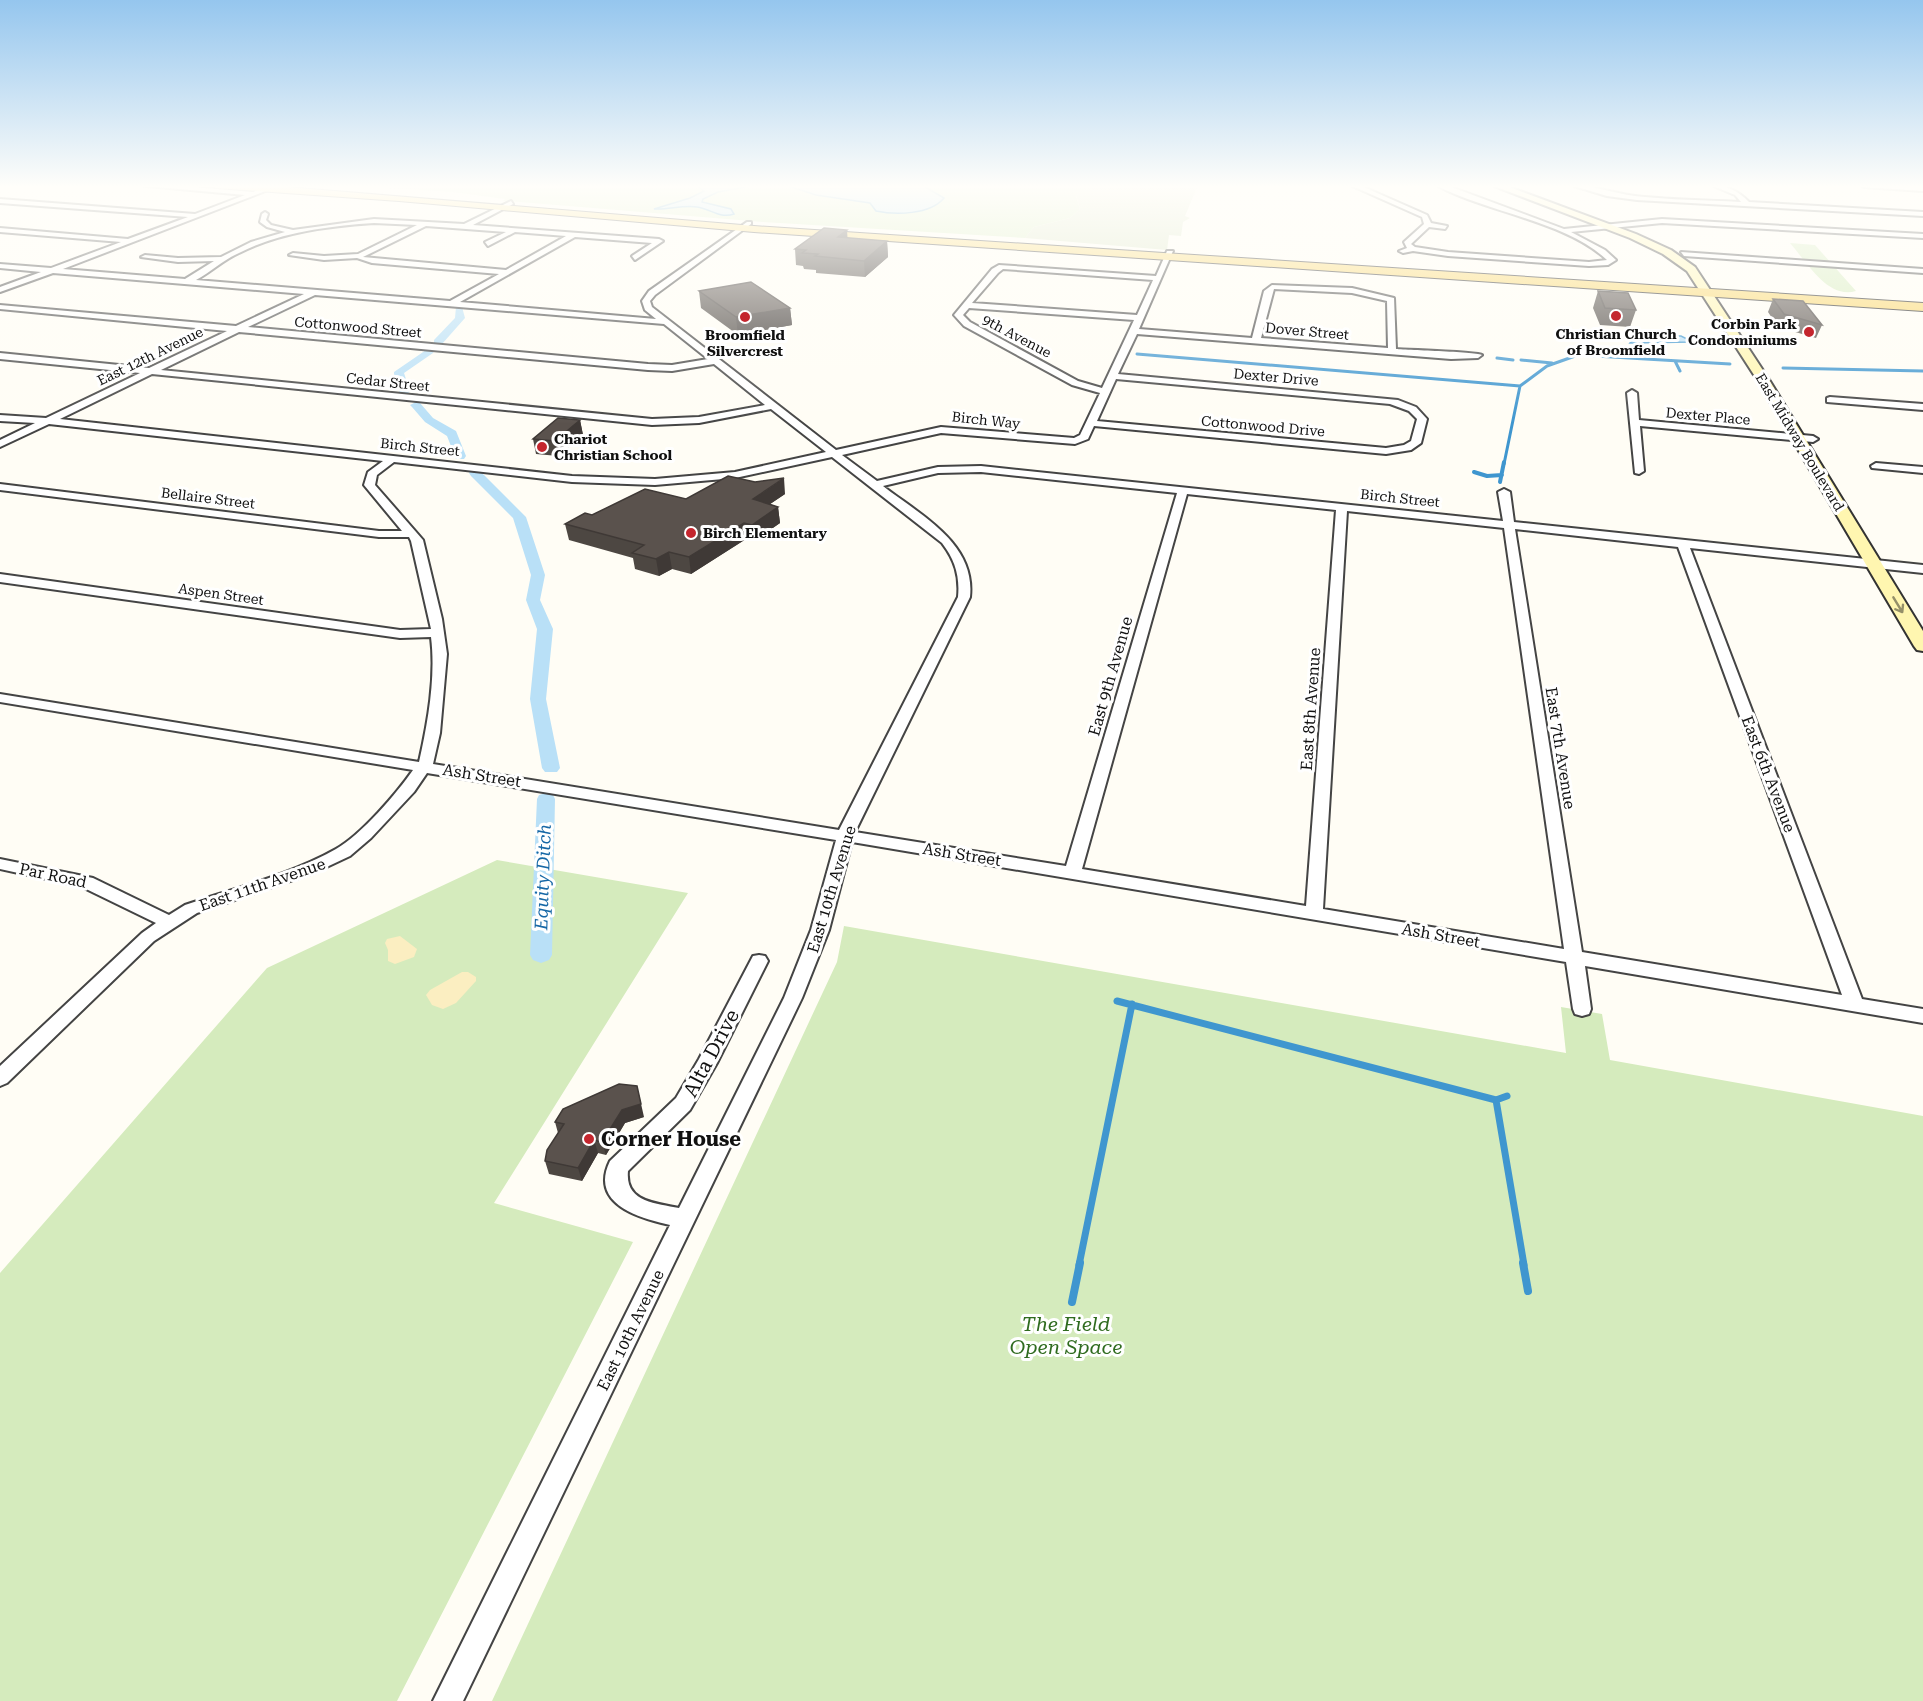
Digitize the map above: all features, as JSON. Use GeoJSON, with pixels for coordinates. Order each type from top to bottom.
{"type":"FeatureCollection","features":[{"type":"Feature","properties":{"kind":"main road"},"geometry":{"type":"LineString","coordinates":[[1294,264],[1923,307]]}},
{"type":"Feature","properties":{"kind":"main road","name":"East Midway Boulevard"},"geometry":{"type":"LineString","coordinates":[[1685,264],[1694,272],[1805,438]]}},
{"type":"Feature","properties":{"kind":"main road","name":"East Midway Boulevard"},"geometry":{"type":"LineString","coordinates":[[1696,264],[1711,278],[1722,294],[1882,565],[1923,646]]}},
{"type":"Feature","properties":{"kind":"main road","name":"East Midway Boulevard"},"geometry":{"type":"LineString","coordinates":[[1882,565],[1923,618]]}},
{"type":"Feature","properties":{"kind":"street"},"geometry":{"type":"LineString","coordinates":[[0,290],[68,264]]}},
{"type":"Feature","properties":{"kind":"street"},"geometry":{"type":"LineString","coordinates":[[186,282],[204,274],[216,264]]}},
{"type":"Feature","properties":{"kind":"street"},"geometry":{"type":"LineString","coordinates":[[414,264],[508,272]]}},
{"type":"Feature","properties":{"kind":"street"},"geometry":{"type":"LineString","coordinates":[[452,304],[521,264]]}},
{"type":"Feature","properties":{"kind":"street","name":"East 10th Avenue"},"geometry":{"type":"LineString","coordinates":[[448,1701],[810,959],[844,835],[964,597],[966,582],[960,559],[946,541],[648,308],[647,299],[694,264]]}},
{"type":"Feature","properties":{"kind":"street"},"geometry":{"type":"LineString","coordinates":[[1090,423],[1165,264]]}},
{"type":"Feature","properties":{"kind":"street"},"geometry":{"type":"LineString","coordinates":[[1830,264],[1923,271]]}},
{"type":"Feature","properties":{"kind":"street"},"geometry":{"type":"LineString","coordinates":[[0,266],[666,322]]}},
{"type":"Feature","properties":{"kind":"street","name":"9th Avenue"},"geometry":{"type":"LineString","coordinates":[[1105,392],[1075,383],[967,324],[958,315],[995,271],[1002,267],[1158,278]]}},
{"type":"Feature","properties":{"kind":"street"},"geometry":{"type":"LineString","coordinates":[[1256,341],[1268,291],[1272,287],[1366,293],[1384,296],[1391,300],[1392,352]]}},
{"type":"Feature","properties":{"kind":"street","name":"East 12th Avenue"},"geometry":{"type":"LineString","coordinates":[[0,444],[312,292]]}},
{"type":"Feature","properties":{"kind":"street"},"geometry":{"type":"LineString","coordinates":[[966,305],[1140,318]]}},
{"type":"Feature","properties":{"kind":"street","name":"Cottonwood Street"},"geometry":{"type":"LineString","coordinates":[[0,307],[648,367],[672,368],[714,361]]}},
{"type":"Feature","properties":{"kind":"street","name":"Dover Street"},"geometry":{"type":"LineString","coordinates":[[1134,331],[1392,352],[1465,357],[1478,355]]}},
{"type":"Feature","properties":{"kind":"street","name":"Cedar Street"},"geometry":{"type":"LineString","coordinates":[[0,356],[651,422],[699,420],[773,406]]}},
{"type":"Feature","properties":{"kind":"street","name":"Dexter Drive"},"geometry":{"type":"LineString","coordinates":[[1112,376],[1390,401],[1418,412],[1422,419],[1420,427]]}},
{"type":"Feature","properties":{"kind":"street"},"geometry":{"type":"LineString","coordinates":[[1632,393],[1639,471]]}},
{"type":"Feature","properties":{"kind":"street"},"geometry":{"type":"LineString","coordinates":[[1830,400],[1923,407]]}},
{"type":"Feature","properties":{"kind":"street","name":"Birch Street"},"geometry":{"type":"LineString","coordinates":[[0,418],[48,421],[593,481],[640,482],[735,475],[835,453]]}},
{"type":"Feature","properties":{"kind":"street","name":"Cottonwood Drive"},"geometry":{"type":"LineString","coordinates":[[1090,423],[1386,451],[1407,448],[1416,443],[1420,427]]}},
{"type":"Feature","properties":{"kind":"street","name":"Birch Way"},"geometry":{"type":"LineString","coordinates":[[835,453],[941,430],[1067,442],[1084,437],[1090,423]]}},
{"type":"Feature","properties":{"kind":"street","name":"Dexter Place"},"geometry":{"type":"LineString","coordinates":[[1636,423],[1805,438]]}},
{"type":"Feature","properties":{"kind":"street","name":"East 11th Avenue"},"geometry":{"type":"LineString","coordinates":[[0,1078],[148,937],[169,922],[206,902],[310,868],[344,852],[366,834],[408,789],[424,766],[430,752],[433,733],[440,654],[438,633],[420,551],[413,534],[369,485],[372,474],[392,459]]}},
{"type":"Feature","properties":{"kind":"street"},"geometry":{"type":"LineString","coordinates":[[1876,466],[1923,470]]}},
{"type":"Feature","properties":{"kind":"street","name":"Birch Street"},"geometry":{"type":"LineString","coordinates":[[875,485],[938,470],[969,468],[1923,569]]}},
{"type":"Feature","properties":{"kind":"street","name":"Bellaire Street"},"geometry":{"type":"LineString","coordinates":[[0,487],[379,534],[413,534]]}},
{"type":"Feature","properties":{"kind":"street","name":"East 9th Avenue"},"geometry":{"type":"LineString","coordinates":[[1072,873],[1183,490]]}},
{"type":"Feature","properties":{"kind":"street","name":"East 7th Avenue"},"geometry":{"type":"LineString","coordinates":[[1504,492],[1582,1009]]}},
{"type":"Feature","properties":{"kind":"street","name":"East 8th Avenue"},"geometry":{"type":"LineString","coordinates":[[1314,913],[1342,507]]}},
{"type":"Feature","properties":{"kind":"street","name":"East 6th Avenue"},"geometry":{"type":"LineString","coordinates":[[1683,544],[1855,1005]]}},
{"type":"Feature","properties":{"kind":"street","name":"Aspen Street"},"geometry":{"type":"LineString","coordinates":[[0,578],[400,634],[438,633]]}},
{"type":"Feature","properties":{"kind":"street","name":"Ash Street"},"geometry":{"type":"LineString","coordinates":[[0,698],[844,835],[1923,1016]]}},
{"type":"Feature","properties":{"kind":"street","name":"Par Road"},"geometry":{"type":"LineString","coordinates":[[0,864],[87,882],[169,922]]}},
{"type":"Feature","properties":{"kind":"street","name":"Alta Drive"},"geometry":{"type":"LineString","coordinates":[[685,1219],[633,1205],[622,1198],[618,1193],[615,1179],[618,1167],[683,1104],[707,1063],[759,961]]}},
{"type":"Feature","properties":{"kind":"green space"},"geometry":{"type":"Polygon","coordinates":[[[1808,264],[1832,264],[1856,291],[1836,290],[1827,285],[1808,264]]]}},
{"type":"Feature","properties":{"kind":"green space"},"geometry":{"type":"Polygon","coordinates":[[[497,860],[688,893],[494,1203],[633,1242],[397,1701],[0,1701],[0,1273],[267,968],[497,860]]]}},
{"type":"Feature","properties":{"kind":"green space","name":"The Field Open Space"},"geometry":{"type":"Polygon","coordinates":[[[844,926],[1566,1053],[1561,1007],[1602,1014],[1610,1060],[1923,1116],[1923,1701],[492,1701],[837,962],[844,926]]]}},
{"type":"Feature","properties":{"kind":"sand"},"geometry":{"type":"Polygon","coordinates":[[[400,936],[417,949],[414,957],[395,964],[388,961],[388,950],[385,943],[387,939],[400,936]]]}},
{"type":"Feature","properties":{"kind":"sand"},"geometry":{"type":"Polygon","coordinates":[[[462,972],[468,972],[476,977],[476,981],[456,1003],[443,1009],[432,1005],[426,995],[430,990],[462,972]]]}},
{"type":"Feature","properties":{"kind":"water"},"geometry":{"type":"Polygon","coordinates":[[[1636,336],[1681,336],[1693,342],[1630,343],[1636,336]]]}},
{"type":"Feature","properties":{"kind":"building"},"geometry":{"type":"Polygon","coordinates":[[[751,282],[790,308],[736,317],[699,291],[751,282]]]}},
{"type":"Feature","properties":{"kind":"building"},"geometry":{"type":"Polygon","coordinates":[[[1598,291],[1628,293],[1636,310],[1605,308],[1598,291]]]}},
{"type":"Feature","properties":{"kind":"building"},"geometry":{"type":"Polygon","coordinates":[[[1773,299],[1803,301],[1822,325],[1784,314],[1773,299]]]}},
{"type":"Feature","properties":{"kind":"building"},"geometry":{"type":"Polygon","coordinates":[[[558,418],[580,420],[555,441],[533,439],[558,418]]]}},
{"type":"Feature","properties":{"kind":"building","name":"Birch Elementary"},"geometry":{"type":"Polygon","coordinates":[[[728,476],[755,482],[784,478],[753,499],[778,507],[752,525],[744,523],[689,557],[669,552],[656,559],[632,553],[644,545],[565,524],[585,513],[592,515],[645,489],[686,499],[728,476]]]}},
{"type":"Feature","properties":{"kind":"building","name":"Corner House"},"geometry":{"type":"Polygon","coordinates":[[[619,1084],[637,1086],[641,1104],[622,1110],[602,1142],[594,1140],[578,1168],[545,1161],[547,1150],[564,1124],[555,1122],[563,1109],[619,1084]]]}},
{"type":"Feature","properties":{"kind":"waterway","name":"Equity Ditch"},"geometry":{"type":"LineString","coordinates":[[438,342],[460,318],[459,309]]}},
{"type":"Feature","properties":{"kind":"waterway","name":"Equity Ditch"},"geometry":{"type":"LineString","coordinates":[[404,391],[399,372],[429,351]]}},
{"type":"Feature","properties":{"kind":"waterway"},"geometry":{"type":"LineString","coordinates":[[1137,354],[1520,386]]}},
{"type":"Feature","properties":{"kind":"waterway"},"geometry":{"type":"LineString","coordinates":[[1520,386],[1547,366],[1578,355],[1730,364]]}},
{"type":"Feature","properties":{"kind":"waterway"},"geometry":{"type":"LineString","coordinates":[[1497,358],[1513,360]]}},
{"type":"Feature","properties":{"kind":"waterway"},"geometry":{"type":"LineString","coordinates":[[1521,360],[1552,363]]}},
{"type":"Feature","properties":{"kind":"waterway"},"geometry":{"type":"LineString","coordinates":[[1675,361],[1680,371]]}},
{"type":"Feature","properties":{"kind":"waterway"},"geometry":{"type":"LineString","coordinates":[[1783,368],[1923,371]]}},
{"type":"Feature","properties":{"kind":"waterway"},"geometry":{"type":"LineString","coordinates":[[1504,464],[1520,386]]}},
{"type":"Feature","properties":{"kind":"waterway","name":"Equity Ditch"},"geometry":{"type":"LineString","coordinates":[[416,405],[429,420],[452,434],[460,456]]}},
{"type":"Feature","properties":{"kind":"waterway"},"geometry":{"type":"LineString","coordinates":[[1501,475],[1504,462]]}},
{"type":"Feature","properties":{"kind":"waterway"},"geometry":{"type":"LineString","coordinates":[[1474,472],[1487,476],[1501,475]]}},
{"type":"Feature","properties":{"kind":"waterway","name":"Equity Ditch"},"geometry":{"type":"LineString","coordinates":[[475,473],[519,517],[538,575],[533,600],[545,629],[538,699],[551,768]]}},
{"type":"Feature","properties":{"kind":"waterway"},"geometry":{"type":"LineString","coordinates":[[1500,482],[1501,475]]}},
{"type":"Feature","properties":{"kind":"waterway","name":"Equity Ditch"},"geometry":{"type":"LineString","coordinates":[[541,955],[546,799]]}},
{"type":"Feature","properties":{"kind":"waterway"},"geometry":{"type":"LineString","coordinates":[[1117,1001],[1132,1005]]}},
{"type":"Feature","properties":{"kind":"waterway"},"geometry":{"type":"LineString","coordinates":[[1079,1265],[1132,1005]]}},
{"type":"Feature","properties":{"kind":"waterway"},"geometry":{"type":"LineString","coordinates":[[1132,1005],[1496,1100]]}},
{"type":"Feature","properties":{"kind":"waterway"},"geometry":{"type":"LineString","coordinates":[[1496,1100],[1507,1096]]}},
{"type":"Feature","properties":{"kind":"waterway"},"geometry":{"type":"LineString","coordinates":[[1496,1100],[1524,1265]]}},
{"type":"Feature","properties":{"kind":"waterway"},"geometry":{"type":"LineString","coordinates":[[1072,1302],[1080,1263]]}},
{"type":"Feature","properties":{"kind":"waterway"},"geometry":{"type":"LineString","coordinates":[[1523,1263],[1528,1291]]}},
{"type":"Feature","properties":{"kind":"place","name":"Christian Church of Broomfield"},"geometry":{"type":"Point","coordinates":[1616,316]}},
{"type":"Feature","properties":{"kind":"place","name":"Broomfield Silvercrest"},"geometry":{"type":"Point","coordinates":[745,317]}},
{"type":"Feature","properties":{"kind":"place","name":"Corbin Park Condominiums"},"geometry":{"type":"Point","coordinates":[1809,332]}},
{"type":"Feature","properties":{"kind":"place","name":"Chariot Christian School"},"geometry":{"type":"Point","coordinates":[542,447]}},
{"type":"Feature","properties":{"kind":"place","name":"Birch Elementary"},"geometry":{"type":"Point","coordinates":[691,533]}},
{"type":"Feature","properties":{"kind":"place","name":"Corner House"},"geometry":{"type":"Point","coordinates":[589,1139]}}]}
